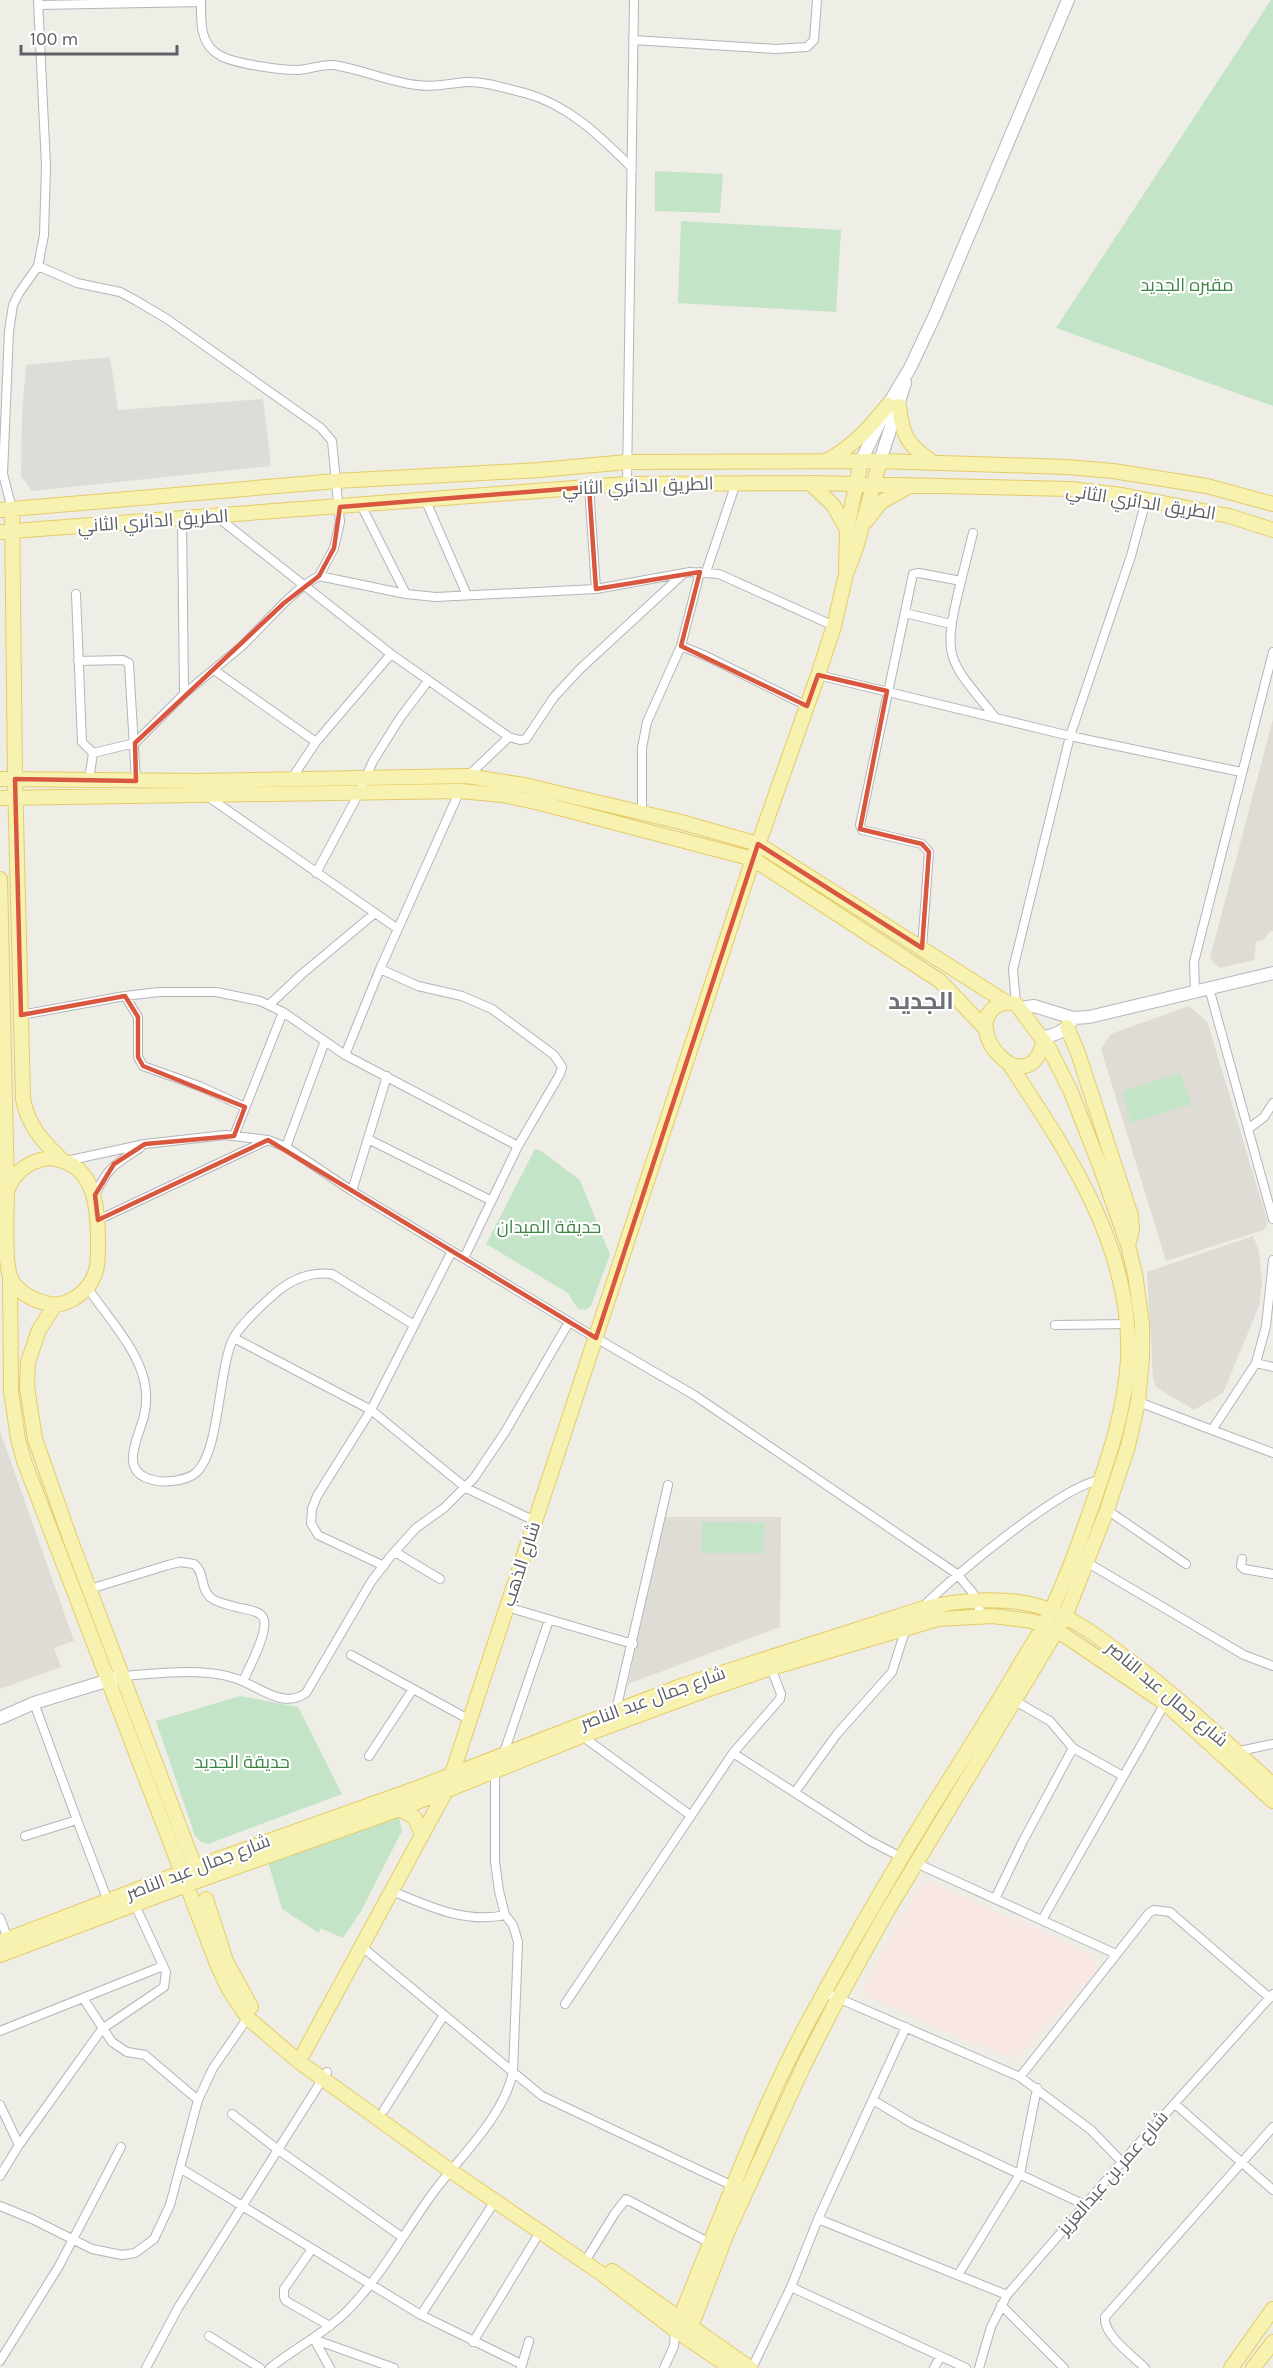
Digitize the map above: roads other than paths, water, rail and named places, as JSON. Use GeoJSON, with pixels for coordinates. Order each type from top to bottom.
{"type":"FeatureCollection","features":[{"type":"Feature","properties":{"kind":"main road"},"geometry":{"type":"LineString","coordinates":[[826,461],[848,449],[893,405],[907,439],[916,451],[936,464]]}},
{"type":"Feature","properties":{"kind":"main road","name":"الطريق الدائري الثاني"},"geometry":{"type":"LineString","coordinates":[[6,510],[336,481],[517,471],[627,462],[826,461],[1067,466],[1207,486],[1273,504]]}},
{"type":"Feature","properties":{"kind":"main road"},"geometry":{"type":"LineString","coordinates":[[853,530],[855,484],[861,461]]}},
{"type":"Feature","properties":{"kind":"main road"},"geometry":{"type":"LineString","coordinates":[[853,530],[873,484],[880,461]]}},
{"type":"Feature","properties":{"kind":"main road","name":"الطريق الدائري الثاني"},"geometry":{"type":"LineString","coordinates":[[6,532],[627,484],[736,483],[1070,489],[1146,500],[1229,516],[1273,530]]}},
{"type":"Feature","properties":{"kind":"main road"},"geometry":{"type":"LineString","coordinates":[[810,483],[833,505],[853,530]]}},
{"type":"Feature","properties":{"kind":"main road"},"geometry":{"type":"LineString","coordinates":[[853,530],[881,501],[912,486]]}},
{"type":"Feature","properties":{"kind":"main road"},"geometry":{"type":"LineString","coordinates":[[0,879],[3,1171],[7,1191],[4,1256],[13,1283],[30,1297],[55,1305],[75,1298],[87,1287],[97,1269],[98,1220],[95,1195],[81,1173],[64,1160],[32,1128],[26,1116],[23,1099],[6,510]]}},
{"type":"Feature","properties":{"kind":"main road","name":"شارع الذهب"},"geometry":{"type":"LineString","coordinates":[[303,2054],[447,1790],[753,859],[834,626],[853,530]]}},
{"type":"Feature","properties":{"kind":"main road"},"geometry":{"type":"LineString","coordinates":[[0,779],[136,781],[468,776],[524,785],[758,844],[1014,1005],[1053,1055],[1071,1092],[1128,1245],[1135,1274],[1142,1323],[1142,1358],[1138,1402],[1128,1446],[1088,1563],[1058,1631],[916,1863],[839,1998],[804,2065],[683,2327]]}},
{"type":"Feature","properties":{"kind":"main road"},"geometry":{"type":"LineString","coordinates":[[0,798],[459,791],[503,795],[540,802],[753,859],[940,981],[984,1027],[986,1034],[1004,1061],[1010,1065],[1095,1206],[1108,1236],[1121,1279],[1127,1324],[1128,1358],[1123,1397],[1101,1479],[1075,1553],[1044,1625],[901,1857],[824,1992],[790,2057],[710,2243],[683,2327]]}},
{"type":"Feature","properties":{"kind":"main road"},"geometry":{"type":"LineString","coordinates":[[984,1027],[991,1010],[998,1005],[1014,1005]]}},
{"type":"Feature","properties":{"kind":"main road"},"geometry":{"type":"LineString","coordinates":[[1070,1022],[1131,1216],[1132,1233],[1128,1245]]}},
{"type":"Feature","properties":{"kind":"main road"},"geometry":{"type":"LineString","coordinates":[[1010,1065],[1028,1065],[1035,1059],[1042,1040]]}},
{"type":"Feature","properties":{"kind":"main road"},"geometry":{"type":"LineString","coordinates":[[3,1171],[22,1168],[37,1160],[64,1160]]}},
{"type":"Feature","properties":{"kind":"main road"},"geometry":{"type":"LineString","coordinates":[[7,1191],[22,1168]]}},
{"type":"Feature","properties":{"kind":"main road"},"geometry":{"type":"LineString","coordinates":[[10,1277],[10,1373],[18,1439],[24,1461],[223,1978],[251,2015],[325,2076],[454,2167],[589,2255],[683,2327],[731,2368]]}},
{"type":"Feature","properties":{"kind":"main road"},"geometry":{"type":"LineString","coordinates":[[55,1305],[39,1330],[28,1362],[26,1374],[29,1414],[41,1460],[198,1874]]}},
{"type":"Feature","properties":{"kind":"main road","name":"شارع جمال عبد الناصر"},"geometry":{"type":"LineString","coordinates":[[4,1941],[108,1901],[198,1874],[616,1710],[692,1683],[944,1603],[976,1600],[1028,1604],[1065,1617],[1154,1678],[1273,1801]]}},
{"type":"Feature","properties":{"kind":"main road","name":"شارع جمال عبد الناصر"},"geometry":{"type":"LineString","coordinates":[[198,1874],[400,1809],[582,1736],[771,1668],[938,1619],[982,1616],[1019,1619],[1058,1631],[1165,1703],[1273,1785]]}},
{"type":"Feature","properties":{"kind":"main road"},"geometry":{"type":"LineString","coordinates":[[400,1809],[415,1818],[422,1834]]}},
{"type":"Feature","properties":{"kind":"main road","name":"شارع جمال عبد الناصر"},"geometry":{"type":"LineString","coordinates":[[0,1955],[135,1905],[184,1879]]}},
{"type":"Feature","properties":{"kind":"main road"},"geometry":{"type":"LineString","coordinates":[[206,1899],[226,1961],[251,2015],[303,2054],[325,2076],[384,2110],[495,2201],[683,2327],[751,2368]]}},
{"type":"Feature","properties":{"kind":"main road"},"geometry":{"type":"LineString","coordinates":[[1231,2368],[1273,2309]]}},
{"type":"Feature","properties":{"kind":"main road"},"geometry":{"type":"LineString","coordinates":[[1254,2368],[1273,2342]]}},
{"type":"Feature","properties":{"kind":"street"},"geometry":{"type":"LineString","coordinates":[[627,484],[634,0]]}},
{"type":"Feature","properties":{"kind":"street"},"geometry":{"type":"LineString","coordinates":[[633,40],[776,50],[807,47],[814,40],[817,0]]}},
{"type":"Feature","properties":{"kind":"street"},"geometry":{"type":"LineString","coordinates":[[861,461],[893,405],[935,315],[1068,0]]}},
{"type":"Feature","properties":{"kind":"street"},"geometry":{"type":"LineString","coordinates":[[6,510],[2,471],[9,331],[13,305],[38,266],[44,235],[46,166],[39,3],[201,1],[202,32],[207,43],[222,57],[267,67],[299,70],[332,65],[415,85],[434,87],[470,82],[527,94],[555,104],[604,139],[632,168]]}},
{"type":"Feature","properties":{"kind":"street"},"geometry":{"type":"LineString","coordinates":[[38,266],[77,283],[120,292],[135,300],[167,319],[321,428],[332,441],[340,507],[336,541],[319,576],[304,585],[214,670],[184,694],[135,743],[93,753]]}},
{"type":"Feature","properties":{"kind":"street"},"geometry":{"type":"LineString","coordinates":[[880,461],[893,405]]}},
{"type":"Feature","properties":{"kind":"street"},"geometry":{"type":"LineString","coordinates":[[642,813],[642,748],[647,722],[681,646],[703,572],[736,483]]}},
{"type":"Feature","properties":{"kind":"street"},"geometry":{"type":"LineString","coordinates":[[0,495],[4,485]]}},
{"type":"Feature","properties":{"kind":"street"},"geometry":{"type":"LineString","coordinates":[[589,487],[596,589]]}},
{"type":"Feature","properties":{"kind":"street"},"geometry":{"type":"LineString","coordinates":[[425,499],[467,594]]}},
{"type":"Feature","properties":{"kind":"street"},"geometry":{"type":"LineString","coordinates":[[1070,1022],[1034,1006],[1014,1005],[1013,969],[1071,736],[1131,556],[1146,500]]}},
{"type":"Feature","properties":{"kind":"street"},"geometry":{"type":"LineString","coordinates":[[361,505],[406,594]]}},
{"type":"Feature","properties":{"kind":"street"},"geometry":{"type":"LineString","coordinates":[[216,516],[391,654],[509,737],[520,740],[526,739],[554,698],[580,669],[683,574]]}},
{"type":"Feature","properties":{"kind":"street"},"geometry":{"type":"LineString","coordinates":[[182,519],[184,694]]}},
{"type":"Feature","properties":{"kind":"street"},"geometry":{"type":"LineString","coordinates":[[973,533],[949,640],[953,661],[959,673],[995,717]]}},
{"type":"Feature","properties":{"kind":"street"},"geometry":{"type":"LineString","coordinates":[[319,576],[406,594],[436,597],[596,589],[703,572],[725,577],[834,626]]}},
{"type":"Feature","properties":{"kind":"street"},"geometry":{"type":"LineString","coordinates":[[922,948],[929,852],[922,844],[862,830],[860,825],[913,574],[961,581]]}},
{"type":"Feature","properties":{"kind":"street"},"geometry":{"type":"LineString","coordinates":[[76,594],[82,742],[93,753]]}},
{"type":"Feature","properties":{"kind":"street"},"geometry":{"type":"LineString","coordinates":[[905,614],[951,624]]}},
{"type":"Feature","properties":{"kind":"street"},"geometry":{"type":"LineString","coordinates":[[681,646],[807,706]]}},
{"type":"Feature","properties":{"kind":"street"},"geometry":{"type":"LineString","coordinates":[[1195,991],[1194,962],[1273,652]]}},
{"type":"Feature","properties":{"kind":"street"},"geometry":{"type":"LineString","coordinates":[[292,778],[316,742],[391,654]]}},
{"type":"Feature","properties":{"kind":"street"},"geometry":{"type":"LineString","coordinates":[[78,661],[123,660],[129,663],[136,781]]}},
{"type":"Feature","properties":{"kind":"street"},"geometry":{"type":"LineString","coordinates":[[214,670],[316,742]]}},
{"type":"Feature","properties":{"kind":"street"},"geometry":{"type":"LineString","coordinates":[[818,675],[1071,736],[1241,772]]}},
{"type":"Feature","properties":{"kind":"street"},"geometry":{"type":"LineString","coordinates":[[316,873],[400,718],[428,681]]}},
{"type":"Feature","properties":{"kind":"street"},"geometry":{"type":"LineString","coordinates":[[345,1055],[380,969],[459,791],[468,776],[509,737]]}},
{"type":"Feature","properties":{"kind":"street"},"geometry":{"type":"LineString","coordinates":[[89,780],[93,753]]}},
{"type":"Feature","properties":{"kind":"street"},"geometry":{"type":"LineString","coordinates":[[207,796],[398,929]]}},
{"type":"Feature","properties":{"kind":"street"},"geometry":{"type":"LineString","coordinates":[[270,1004],[302,974],[375,914]]}},
{"type":"Feature","properties":{"kind":"street"},"geometry":{"type":"LineString","coordinates":[[380,969],[418,986],[462,996],[492,1009],[548,1049],[562,1067],[490,1200],[464,1258]]}},
{"type":"Feature","properties":{"kind":"street"},"geometry":{"type":"LineString","coordinates":[[1042,1040],[1055,1035],[1070,1022],[1273,973]]}},
{"type":"Feature","properties":{"kind":"street"},"geometry":{"type":"LineString","coordinates":[[1209,988],[1273,1219]]}},
{"type":"Feature","properties":{"kind":"street"},"geometry":{"type":"LineString","coordinates":[[21,1016],[125,996],[185,991],[216,992],[240,996],[270,1004],[345,1055],[518,1146]]}},
{"type":"Feature","properties":{"kind":"street"},"geometry":{"type":"LineString","coordinates":[[125,996],[138,1017],[140,1029],[138,1058],[143,1066],[199,1086],[245,1107]]}},
{"type":"Feature","properties":{"kind":"street"},"geometry":{"type":"LineString","coordinates":[[234,1136],[282,1012]]}},
{"type":"Feature","properties":{"kind":"street"},"geometry":{"type":"LineString","coordinates":[[2,1032],[22,1030]]}},
{"type":"Feature","properties":{"kind":"street"},"geometry":{"type":"LineString","coordinates":[[286,1148],[325,1041]]}},
{"type":"Feature","properties":{"kind":"street"},"geometry":{"type":"LineString","coordinates":[[352,1191],[387,1076]]}},
{"type":"Feature","properties":{"kind":"street"},"geometry":{"type":"LineString","coordinates":[[1248,1130],[1264,1117],[1273,1103]]}},
{"type":"Feature","properties":{"kind":"street"},"geometry":{"type":"LineString","coordinates":[[64,1160],[145,1144],[234,1136],[268,1140],[286,1148],[352,1191],[694,1395],[957,1574],[976,1600],[982,1616]]}},
{"type":"Feature","properties":{"kind":"street"},"geometry":{"type":"LineString","coordinates":[[368,1139],[490,1200]]}},
{"type":"Feature","properties":{"kind":"street"},"geometry":{"type":"LineString","coordinates":[[98,1220],[268,1140]]}},
{"type":"Feature","properties":{"kind":"street"},"geometry":{"type":"LineString","coordinates":[[95,1195],[104,1175],[114,1164],[145,1144]]}},
{"type":"Feature","properties":{"kind":"street"},"geometry":{"type":"LineString","coordinates":[[1261,1177],[1273,1178]]}},
{"type":"Feature","properties":{"kind":"street"},"geometry":{"type":"LineString","coordinates":[[384,1566],[318,1535],[311,1523],[312,1509],[317,1496],[370,1410],[452,1251]]}},
{"type":"Feature","properties":{"kind":"street"},"geometry":{"type":"LineString","coordinates":[[1212,1430],[1256,1363],[1266,1326],[1273,1260]]}},
{"type":"Feature","properties":{"kind":"street"},"geometry":{"type":"LineString","coordinates":[[87,1287],[135,1359],[144,1378],[147,1395],[132,1456],[135,1469],[149,1479],[164,1481],[185,1478],[199,1470],[204,1462],[213,1431],[224,1370],[234,1338],[257,1310],[279,1290],[306,1275],[317,1272],[332,1274],[414,1325]]}},
{"type":"Feature","properties":{"kind":"street"},"geometry":{"type":"LineString","coordinates":[[0,1718],[34,1703],[123,1676],[201,1673],[222,1675],[243,1681],[283,1699],[300,1697],[306,1693],[371,1582],[416,1528],[466,1488],[505,1432],[569,1322]]}},
{"type":"Feature","properties":{"kind":"street"},"geometry":{"type":"LineString","coordinates":[[1055,1325],[1142,1323]]}},
{"type":"Feature","properties":{"kind":"street"},"geometry":{"type":"LineString","coordinates":[[234,1338],[370,1410],[466,1488],[536,1521]]}},
{"type":"Feature","properties":{"kind":"street"},"geometry":{"type":"LineString","coordinates":[[1256,1363],[1273,1367]]}},
{"type":"Feature","properties":{"kind":"street"},"geometry":{"type":"LineString","coordinates":[[1123,1397],[1273,1453]]}},
{"type":"Feature","properties":{"kind":"street"},"geometry":{"type":"LineString","coordinates":[[921,1609],[957,1574],[1049,1506],[1086,1483],[1101,1479],[1116,1482]]}},
{"type":"Feature","properties":{"kind":"street"},"geometry":{"type":"LineString","coordinates":[[616,1710],[668,1485]]}},
{"type":"Feature","properties":{"kind":"street"},"geometry":{"type":"LineString","coordinates":[[1107,1510],[1186,1564]]}},
{"type":"Feature","properties":{"kind":"street"},"geometry":{"type":"LineString","coordinates":[[395,1552],[440,1579]]}},
{"type":"Feature","properties":{"kind":"street"},"geometry":{"type":"LineString","coordinates":[[1242,1559],[1241,1566],[1244,1569],[1273,1574]]}},
{"type":"Feature","properties":{"kind":"street"},"geometry":{"type":"LineString","coordinates":[[90,1589],[168,1564],[180,1562],[194,1564],[198,1567],[208,1596],[256,1612],[265,1621],[261,1641],[243,1681]]}},
{"type":"Feature","properties":{"kind":"street"},"geometry":{"type":"LineString","coordinates":[[1088,1563],[1244,1655],[1273,1666]]}},
{"type":"Feature","properties":{"kind":"street"},"geometry":{"type":"LineString","coordinates":[[507,1607],[633,1644]]}},
{"type":"Feature","properties":{"kind":"street"},"geometry":{"type":"LineString","coordinates":[[503,1755],[549,1620]]}},
{"type":"Feature","properties":{"kind":"street"},"geometry":{"type":"LineString","coordinates":[[795,1792],[837,1734],[892,1672],[906,1628]]}},
{"type":"Feature","properties":{"kind":"street"},"geometry":{"type":"LineString","coordinates":[[351,1655],[470,1720]]}},
{"type":"Feature","properties":{"kind":"street"},"geometry":{"type":"LineString","coordinates":[[565,2004],[733,1753],[780,1699],[781,1694],[771,1668]]}},
{"type":"Feature","properties":{"kind":"street"},"geometry":{"type":"LineString","coordinates":[[369,1756],[413,1689]]}},
{"type":"Feature","properties":{"kind":"street"},"geometry":{"type":"LineString","coordinates":[[1016,1701],[1050,1720],[1073,1749],[1123,1776]]}},
{"type":"Feature","properties":{"kind":"street"},"geometry":{"type":"LineString","coordinates":[[34,1703],[108,1901]]}},
{"type":"Feature","properties":{"kind":"street"},"geometry":{"type":"LineString","coordinates":[[1042,1920],[1165,1703]]}},
{"type":"Feature","properties":{"kind":"street"},"geometry":{"type":"LineString","coordinates":[[582,1736],[690,1815]]}},
{"type":"Feature","properties":{"kind":"street"},"geometry":{"type":"LineString","coordinates":[[1229,1753],[1273,1744]]}},
{"type":"Feature","properties":{"kind":"street"},"geometry":{"type":"LineString","coordinates":[[995,1899],[1023,1841],[1073,1749]]}},
{"type":"Feature","properties":{"kind":"street"},"geometry":{"type":"LineString","coordinates":[[733,1753],[870,1841],[901,1857]]}},
{"type":"Feature","properties":{"kind":"street"},"geometry":{"type":"LineString","coordinates":[[270,2368],[330,2326],[370,2285],[402,2237],[482,2132],[510,2084],[513,2072],[518,1942],[513,1925],[505,1915],[495,1862],[495,1770]]}},
{"type":"Feature","properties":{"kind":"street"},"geometry":{"type":"LineString","coordinates":[[25,1836],[76,1820]]}},
{"type":"Feature","properties":{"kind":"street"},"geometry":{"type":"LineString","coordinates":[[916,1863],[1116,1954]]}},
{"type":"Feature","properties":{"kind":"street"},"geometry":{"type":"LineString","coordinates":[[198,1874],[206,1899]]}},
{"type":"Feature","properties":{"kind":"street"},"geometry":{"type":"LineString","coordinates":[[392,1891],[437,1909],[465,1916],[480,1919],[505,1915]]}},
{"type":"Feature","properties":{"kind":"street"},"geometry":{"type":"LineString","coordinates":[[0,2176],[19,2145],[102,2028],[164,1987],[166,1972],[135,1905]]}},
{"type":"Feature","properties":{"kind":"street"},"geometry":{"type":"LineString","coordinates":[[1020,2077],[1149,1912],[1165,1910],[1271,1996]]}},
{"type":"Feature","properties":{"kind":"street"},"geometry":{"type":"LineString","coordinates":[[0,1918],[4,1941]]}},
{"type":"Feature","properties":{"kind":"street"},"geometry":{"type":"LineString","coordinates":[[361,1946],[513,2072],[529,2088],[555,2104],[630,2136],[658,2152],[734,2186]]}},
{"type":"Feature","properties":{"kind":"street"},"geometry":{"type":"LineString","coordinates":[[0,2031],[163,1966]]}},
{"type":"Feature","properties":{"kind":"street"},"geometry":{"type":"LineString","coordinates":[[824,1992],[1020,2077],[1091,2130],[1122,2162]]}},
{"type":"Feature","properties":{"kind":"street","name":"شارع عمر بن عبدالعزيز"},"geometry":{"type":"LineString","coordinates":[[979,2368],[991,2327],[1007,2295],[1122,2162],[1271,1996]]}},
{"type":"Feature","properties":{"kind":"street"},"geometry":{"type":"LineString","coordinates":[[83,1998],[112,2042],[123,2050],[145,2055],[198,2100]]}},
{"type":"Feature","properties":{"kind":"street"},"geometry":{"type":"LineString","coordinates":[[0,2206],[92,2249],[122,2255],[135,2253],[146,2246],[154,2239],[170,2205],[198,2100],[213,2068],[251,2015]]}},
{"type":"Feature","properties":{"kind":"street"},"geometry":{"type":"LineString","coordinates":[[384,2110],[444,2015]]}},
{"type":"Feature","properties":{"kind":"street"},"geometry":{"type":"LineString","coordinates":[[751,2368],[791,2287],[818,2219],[906,2027]]}},
{"type":"Feature","properties":{"kind":"street"},"geometry":{"type":"LineString","coordinates":[[146,2368],[178,2308],[325,2076]]}},
{"type":"Feature","properties":{"kind":"street"},"geometry":{"type":"LineString","coordinates":[[958,2275],[1020,2174],[1037,2088]]}},
{"type":"Feature","properties":{"kind":"street"},"geometry":{"type":"LineString","coordinates":[[873,2100],[913,2124],[1085,2205]]}},
{"type":"Feature","properties":{"kind":"street"},"geometry":{"type":"LineString","coordinates":[[1175,2104],[1273,2190]]}},
{"type":"Feature","properties":{"kind":"street"},"geometry":{"type":"LineString","coordinates":[[0,2105],[19,2145]]}},
{"type":"Feature","properties":{"kind":"street"},"geometry":{"type":"LineString","coordinates":[[232,2114],[277,2149],[402,2237]]}},
{"type":"Feature","properties":{"kind":"street"},"geometry":{"type":"LineString","coordinates":[[1145,2368],[1119,2345],[1106,2327],[1105,2317],[1273,2127]]}},
{"type":"Feature","properties":{"kind":"street"},"geometry":{"type":"LineString","coordinates":[[0,2361],[74,2240],[121,2147]]}},
{"type":"Feature","properties":{"kind":"street"},"geometry":{"type":"LineString","coordinates":[[180,2168],[421,2315],[521,2366],[529,2341]]}},
{"type":"Feature","properties":{"kind":"street"},"geometry":{"type":"LineString","coordinates":[[589,2255],[626,2199],[710,2243]]}},
{"type":"Feature","properties":{"kind":"street"},"geometry":{"type":"LineString","coordinates":[[421,2315],[495,2201]]}},
{"type":"Feature","properties":{"kind":"street"},"geometry":{"type":"LineString","coordinates":[[818,2219],[1007,2295]]}},
{"type":"Feature","properties":{"kind":"street"},"geometry":{"type":"LineString","coordinates":[[473,2342],[540,2232]]}},
{"type":"Feature","properties":{"kind":"street"},"geometry":{"type":"LineString","coordinates":[[312,2249],[284,2289],[284,2297],[286,2301],[330,2326]]}},
{"type":"Feature","properties":{"kind":"street"},"geometry":{"type":"LineString","coordinates":[[791,2287],[966,2368]]}},
{"type":"Feature","properties":{"kind":"street"},"geometry":{"type":"LineString","coordinates":[[1001,2305],[1064,2368]]}},
{"type":"Feature","properties":{"kind":"street"},"geometry":{"type":"LineString","coordinates":[[664,2368],[683,2327]]}},
{"type":"Feature","properties":{"kind":"street"},"geometry":{"type":"LineString","coordinates":[[209,2336],[260,2368]]}},
{"type":"Feature","properties":{"kind":"street"},"geometry":{"type":"LineString","coordinates":[[313,2339],[330,2368]]}},
{"type":"Feature","properties":{"kind":"street"},"geometry":{"type":"LineString","coordinates":[[313,2339],[394,2368]]}},
{"type":"Feature","properties":{"kind":"street"},"geometry":{"type":"LineString","coordinates":[[934,2368],[940,2357]]}},
{"type":"Feature","properties":{"kind":"district","name":"الجديد"},"geometry":{"type":"Point","coordinates":[921,1001]}},
{"type":"Feature","properties":{"kind":"park label","name":"مقبره الجديد"},"geometry":{"type":"Point","coordinates":[1187,285]}},
{"type":"Feature","properties":{"kind":"park label","name":"حديقة الميدان"},"geometry":{"type":"Point","coordinates":[549,1227]}},
{"type":"Feature","properties":{"kind":"park label","name":"حديقة الجديد"},"geometry":{"type":"Point","coordinates":[242,1762]}}]}
